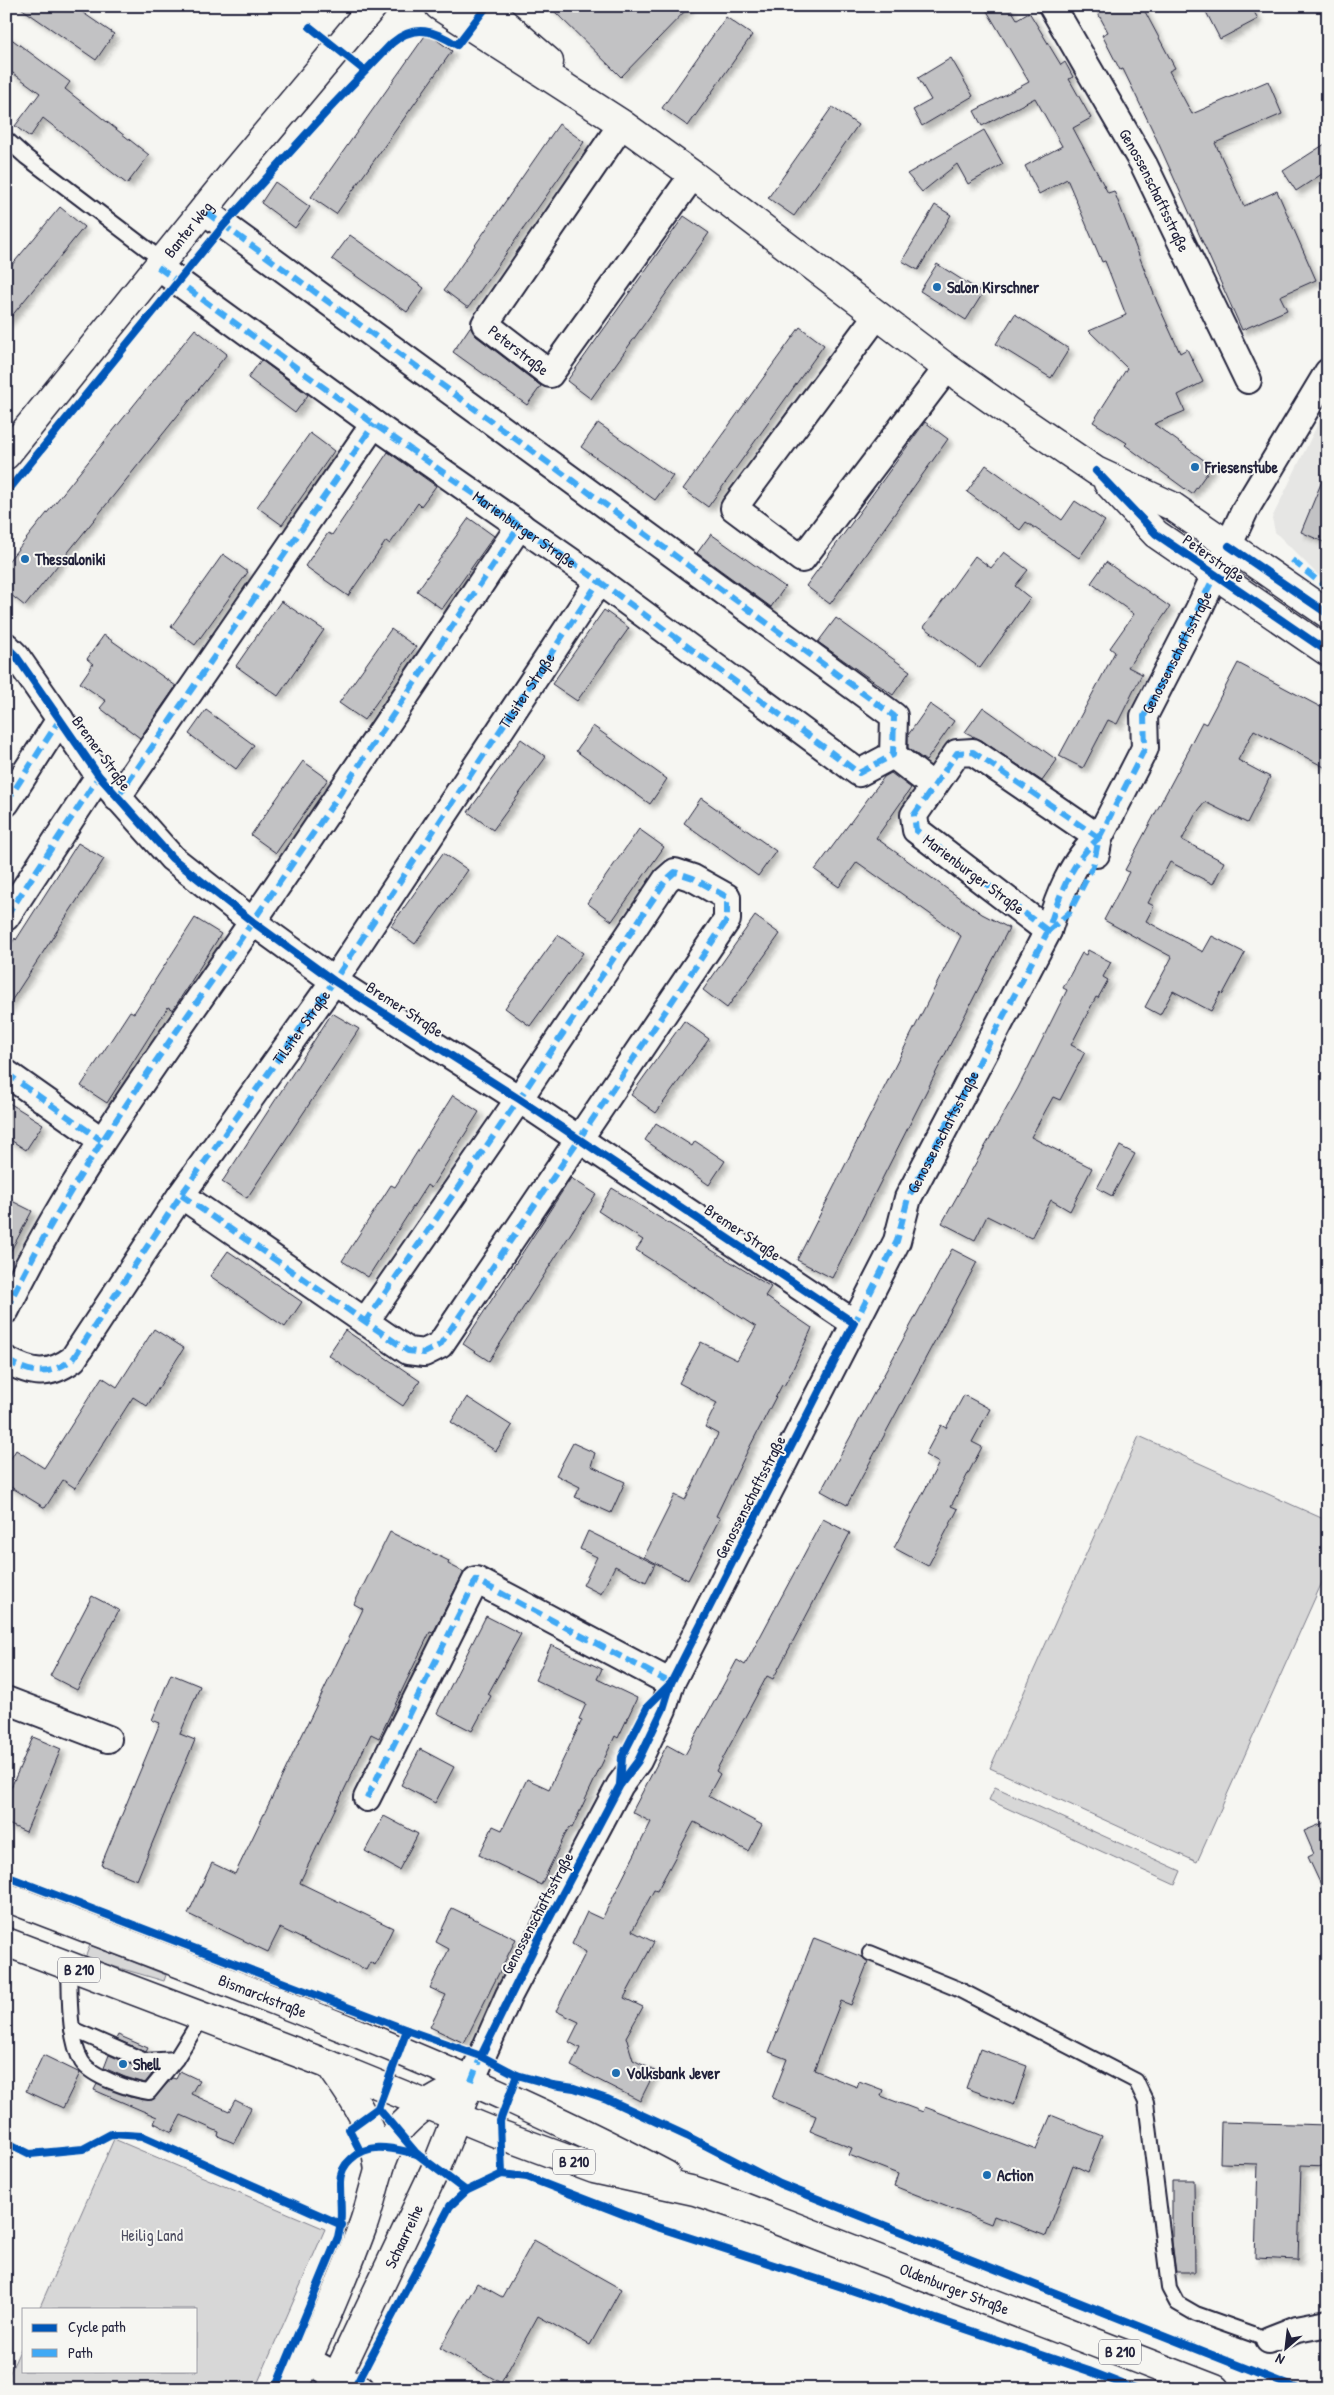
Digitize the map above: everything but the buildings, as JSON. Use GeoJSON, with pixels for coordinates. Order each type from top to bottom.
{"type":"FeatureCollection","features":[{"type":"Feature","properties":{"kind":"main road","name":"Banter Weg"},"geometry":{"type":"LineString","coordinates":[[6,455],[203,210],[373,6]]}},
{"type":"Feature","properties":{"kind":"main road","name":"Peterstraße"},"geometry":{"type":"LineString","coordinates":[[439,6],[622,124],[693,175],[947,368],[1096,471],[1172,506],[1328,614]]}},
{"type":"Feature","properties":{"kind":"main road","name":"Peterstraße"},"geometry":{"type":"LineString","coordinates":[[484,6],[622,124]]}},
{"type":"Feature","properties":{"kind":"main road","name":"Peterstraße"},"geometry":{"type":"LineString","coordinates":[[1096,471],[1156,534],[1328,652]]}},
{"type":"Feature","properties":{"kind":"main road","name":"Bismarckstraße"},"geometry":{"type":"LineString","coordinates":[[6,1897],[400,2050],[471,2081]]}},
{"type":"Feature","properties":{"kind":"main road","name":"B 210"},"geometry":{"type":"LineString","coordinates":[[6,1942],[330,2065],[457,2117]]}},
{"type":"Feature","properties":{"kind":"main road"},"geometry":{"type":"LineString","coordinates":[[330,2065],[358,2106],[376,2147],[379,2170]]}},
{"type":"Feature","properties":{"kind":"main road"},"geometry":{"type":"LineString","coordinates":[[294,2389],[362,2228],[387,2148],[398,2131],[428,2104],[471,2081]]}},
{"type":"Feature","properties":{"kind":"main road","name":"Schaarreihe"},"geometry":{"type":"LineString","coordinates":[[333,2382],[436,2168],[471,2081]]}},
{"type":"Feature","properties":{"kind":"main road","name":"Oldenburger Straße"},"geometry":{"type":"LineString","coordinates":[[471,2081],[604,2142],[695,2190],[1215,2389]]}},
{"type":"Feature","properties":{"kind":"main road","name":"Oldenburger Straße"},"geometry":{"type":"LineString","coordinates":[[457,2117],[594,2169],[695,2190]]}},
{"type":"Feature","properties":{"kind":"street","name":"Genossenschaftsstraße"},"geometry":{"type":"LineString","coordinates":[[1052,6],[1144,164],[1248,380]]}},
{"type":"Feature","properties":{"kind":"street","name":"Peterstraße"},"geometry":{"type":"LineString","coordinates":[[622,124],[485,324],[550,374],[693,175]]}},
{"type":"Feature","properties":{"kind":"street"},"geometry":{"type":"LineString","coordinates":[[203,210],[894,716],[893,755],[932,786]]}},
{"type":"Feature","properties":{"kind":"street","name":"Marienburger Straße"},"geometry":{"type":"LineString","coordinates":[[160,264],[374,424],[599,581],[859,772],[893,755]]}},
{"type":"Feature","properties":{"kind":"street"},"geometry":{"type":"LineString","coordinates":[[877,315],[734,508],[764,531],[802,559],[947,368]]}},
{"type":"Feature","properties":{"kind":"street","name":"Genossenschaftsstraße"},"geometry":{"type":"LineString","coordinates":[[471,2081],[509,1995],[620,1785],[622,1757],[648,1706],[671,1683],[897,1241],[908,1198],[1048,931],[1069,913],[1093,866],[1099,838],[1145,748],[1144,716],[1215,575],[1245,510],[1328,372]]}},
{"type":"Feature","properties":{"kind":"street","name":"Bremer Straße"},"geometry":{"type":"LineString","coordinates":[[117,798],[374,424]]}},
{"type":"Feature","properties":{"kind":"street"},"geometry":{"type":"LineString","coordinates":[[6,1310],[18,1285],[101,1140],[253,922],[520,525]]}},
{"type":"Feature","properties":{"kind":"street","name":"Tilsiter Straße"},"geometry":{"type":"LineString","coordinates":[[6,1360],[39,1373],[59,1369],[73,1358],[181,1195],[334,981],[599,581]]}},
{"type":"Feature","properties":{"kind":"street","name":"Bremer Straße"},"geometry":{"type":"LineString","coordinates":[[6,646],[16,656],[99,776],[172,858],[253,922],[334,981],[519,1099],[854,1324]]}},
{"type":"Feature","properties":{"kind":"street","name":"Bremer Straße"},"geometry":{"type":"LineString","coordinates":[[6,803],[60,719]]}},
{"type":"Feature","properties":{"kind":"street","name":"Marienburger Straße"},"geometry":{"type":"LineString","coordinates":[[1048,931],[916,830],[914,815],[932,786],[957,753],[973,752],[1099,838]]}},
{"type":"Feature","properties":{"kind":"street","name":"Bremer Straße"},"geometry":{"type":"LineString","coordinates":[[6,917],[99,776]]}},
{"type":"Feature","properties":{"kind":"street"},"geometry":{"type":"LineString","coordinates":[[181,1195],[365,1322],[408,1351],[424,1353],[440,1345],[726,920],[727,897],[693,878],[675,872],[666,880],[519,1099],[365,1322]]}},
{"type":"Feature","properties":{"kind":"street"},"geometry":{"type":"LineString","coordinates":[[6,1073],[101,1140]]}},
{"type":"Feature","properties":{"kind":"street"},"geometry":{"type":"LineString","coordinates":[[367,1798],[476,1580],[671,1683]]}},
{"type":"Feature","properties":{"kind":"street"},"geometry":{"type":"LineString","coordinates":[[6,1700],[108,1739]]}},
{"type":"Feature","properties":{"kind":"street"},"geometry":{"type":"LineString","coordinates":[[1269,2340],[1297,2329],[1328,2323]]}},
{"type":"Feature","properties":{"kind":"street"},"geometry":{"type":"LineString","coordinates":[[307,2360],[333,2382],[361,2389]]}},
{"type":"Feature","properties":{"kind":"lane"},"geometry":{"type":"LineString","coordinates":[[6,139],[160,264]]}},
{"type":"Feature","properties":{"kind":"lane"},"geometry":{"type":"LineString","coordinates":[[870,1953],[958,1989],[1136,2081],[1146,2102],[1169,2288],[1177,2303],[1196,2314],[1269,2340]]}},
{"type":"Feature","properties":{"kind":"lane"},"geometry":{"type":"LineString","coordinates":[[69,1966],[72,2030],[82,2062],[96,2074],[135,2090],[148,2092],[176,2059],[202,2017]]}},
{"type":"Feature","properties":{"kind":"lane"},"geometry":{"type":"LineString","coordinates":[[72,2030],[145,2061],[176,2059]]}},
{"type":"Feature","properties":{"kind":"shaded area"},"geometry":{"type":"Polygon","coordinates":[[[1328,403],[1328,585],[1275,532],[1272,518],[1328,403]]]}},
{"type":"Feature","properties":{"kind":"shaded area"},"geometry":{"type":"Polygon","coordinates":[[[1328,2371],[1328,2389],[1316,2389],[1319,2383],[1328,2371]]]}},
{"type":"Feature","properties":{"kind":"green space"},"geometry":{"type":"Polygon","coordinates":[[[1139,1436],[1328,1521],[1328,1569],[1197,1862],[990,1768],[1139,1436]]]}},
{"type":"Feature","properties":{"kind":"green space"},"geometry":{"type":"Polygon","coordinates":[[[995,1787],[1181,1871],[1175,1885],[989,1800],[995,1787]]]}},
{"type":"Feature","properties":{"kind":"green space"},"geometry":{"type":"Polygon","coordinates":[[[90,1945],[166,1975],[164,1981],[85,1958],[90,1945]]]}},
{"type":"Feature","properties":{"kind":"green space","name":"Heilig Land"},"geometry":{"type":"Polygon","coordinates":[[[114,2139],[325,2229],[255,2389],[6,2389],[6,2381],[22,2346],[22,2372],[198,2372],[198,2308],[39,2308],[114,2139]]]}},
{"type":"Feature","properties":{"kind":"marked path"},"geometry":{"type":"LineString","coordinates":[[158,267],[374,424],[599,581],[859,773],[893,755],[894,716],[203,210]]}},
{"type":"Feature","properties":{"kind":"marked path"},"geometry":{"type":"LineString","coordinates":[[117,798],[374,424]]}},
{"type":"Feature","properties":{"kind":"marked path"},"geometry":{"type":"LineString","coordinates":[[6,1310],[60,1209],[121,1112],[319,825],[520,525]]}},
{"type":"Feature","properties":{"kind":"marked path"},"geometry":{"type":"LineString","coordinates":[[1292,560],[1328,589]]}},
{"type":"Feature","properties":{"kind":"marked path"},"geometry":{"type":"LineString","coordinates":[[1048,931],[1069,913],[1093,866],[1099,838],[1145,748],[1144,716],[1215,575]]}},
{"type":"Feature","properties":{"kind":"marked path"},"geometry":{"type":"LineString","coordinates":[[6,1360],[32,1371],[40,1372],[56,1369],[73,1359],[181,1195],[334,981],[599,581]]}},
{"type":"Feature","properties":{"kind":"marked path"},"geometry":{"type":"LineString","coordinates":[[6,803],[60,719]]}},
{"type":"Feature","properties":{"kind":"marked path"},"geometry":{"type":"LineString","coordinates":[[1048,931],[916,830],[914,815],[957,753],[973,752],[1099,838]]}},
{"type":"Feature","properties":{"kind":"marked path"},"geometry":{"type":"LineString","coordinates":[[6,917],[99,776]]}},
{"type":"Feature","properties":{"kind":"marked path"},"geometry":{"type":"LineString","coordinates":[[853,1326],[897,1241],[908,1198],[1048,931],[1067,880],[1081,857],[1099,838]]}},
{"type":"Feature","properties":{"kind":"marked path"},"geometry":{"type":"LineString","coordinates":[[181,1195],[408,1351],[424,1353],[440,1345],[727,920],[727,897],[693,878],[675,872],[666,880],[519,1099],[365,1322]]}},
{"type":"Feature","properties":{"kind":"marked path"},"geometry":{"type":"LineString","coordinates":[[6,1073],[101,1140]]}},
{"type":"Feature","properties":{"kind":"marked path"},"geometry":{"type":"LineString","coordinates":[[367,1798],[476,1580],[671,1683]]}},
{"type":"Feature","properties":{"kind":"marked path"},"geometry":{"type":"LineString","coordinates":[[471,2081],[482,2053]]}},
{"type":"Feature","properties":{"kind":"cycle path"},"geometry":{"type":"LineString","coordinates":[[6,493],[224,225],[392,43],[409,33],[425,31],[441,36],[457,45],[487,6]]}},
{"type":"Feature","properties":{"kind":"cycle path"},"geometry":{"type":"LineString","coordinates":[[310,27],[365,71]]}},
{"type":"Feature","properties":{"kind":"cycle path"},"geometry":{"type":"LineString","coordinates":[[1096,471],[1156,534],[1328,652]]}},
{"type":"Feature","properties":{"kind":"cycle path"},"geometry":{"type":"LineString","coordinates":[[1229,546],[1328,614]]}},
{"type":"Feature","properties":{"kind":"cycle path"},"geometry":{"type":"LineString","coordinates":[[6,646],[16,656],[99,776],[172,858],[253,922],[334,981],[519,1099],[854,1323],[671,1683],[663,1709],[638,1761],[620,1785],[537,1942],[481,2056]]}},
{"type":"Feature","properties":{"kind":"cycle path"},"geometry":{"type":"LineString","coordinates":[[620,1784],[622,1757],[648,1706],[669,1685]]}},
{"type":"Feature","properties":{"kind":"cycle path"},"geometry":{"type":"LineString","coordinates":[[6,1876],[407,2030],[481,2056],[517,2075],[553,2085],[574,2088],[607,2099],[687,2136],[780,2184],[1298,2389]]}},
{"type":"Feature","properties":{"kind":"cycle path"},"geometry":{"type":"LineString","coordinates":[[360,2151],[349,2129],[378,2108],[407,2030]]}},
{"type":"Feature","properties":{"kind":"cycle path"},"geometry":{"type":"LineString","coordinates":[[502,2174],[500,2121],[517,2075]]}},
{"type":"Feature","properties":{"kind":"cycle path"},"geometry":{"type":"LineString","coordinates":[[378,2108],[417,2154],[466,2191]]}},
{"type":"Feature","properties":{"kind":"cycle path"},"geometry":{"type":"LineString","coordinates":[[6,2142],[30,2154],[83,2149],[111,2134],[142,2136],[342,2225]]}},
{"type":"Feature","properties":{"kind":"cycle path"},"geometry":{"type":"LineString","coordinates":[[275,2389],[338,2237],[341,2217],[340,2180],[344,2167],[359,2153],[374,2148],[417,2154]]}},
{"type":"Feature","properties":{"kind":"cycle path"},"geometry":{"type":"LineString","coordinates":[[354,2389],[450,2206],[466,2191],[502,2174],[527,2177],[651,2225],[845,2288],[1089,2371],[1135,2389]]}},
{"type":"Feature","properties":{"kind":"place","name":"Salon Kirschner"},"geometry":{"type":"Point","coordinates":[937,287]}},
{"type":"Feature","properties":{"kind":"place","name":"Friesenstube"},"geometry":{"type":"Point","coordinates":[1195,467]}},
{"type":"Feature","properties":{"kind":"place","name":"Thessaloniki"},"geometry":{"type":"Point","coordinates":[25,559]}},
{"type":"Feature","properties":{"kind":"place","name":"Shell"},"geometry":{"type":"Point","coordinates":[123,2064]}},
{"type":"Feature","properties":{"kind":"place","name":"Volksbank Jever"},"geometry":{"type":"Point","coordinates":[616,2073]}},
{"type":"Feature","properties":{"kind":"place","name":"Action"},"geometry":{"type":"Point","coordinates":[987,2175]}}]}
